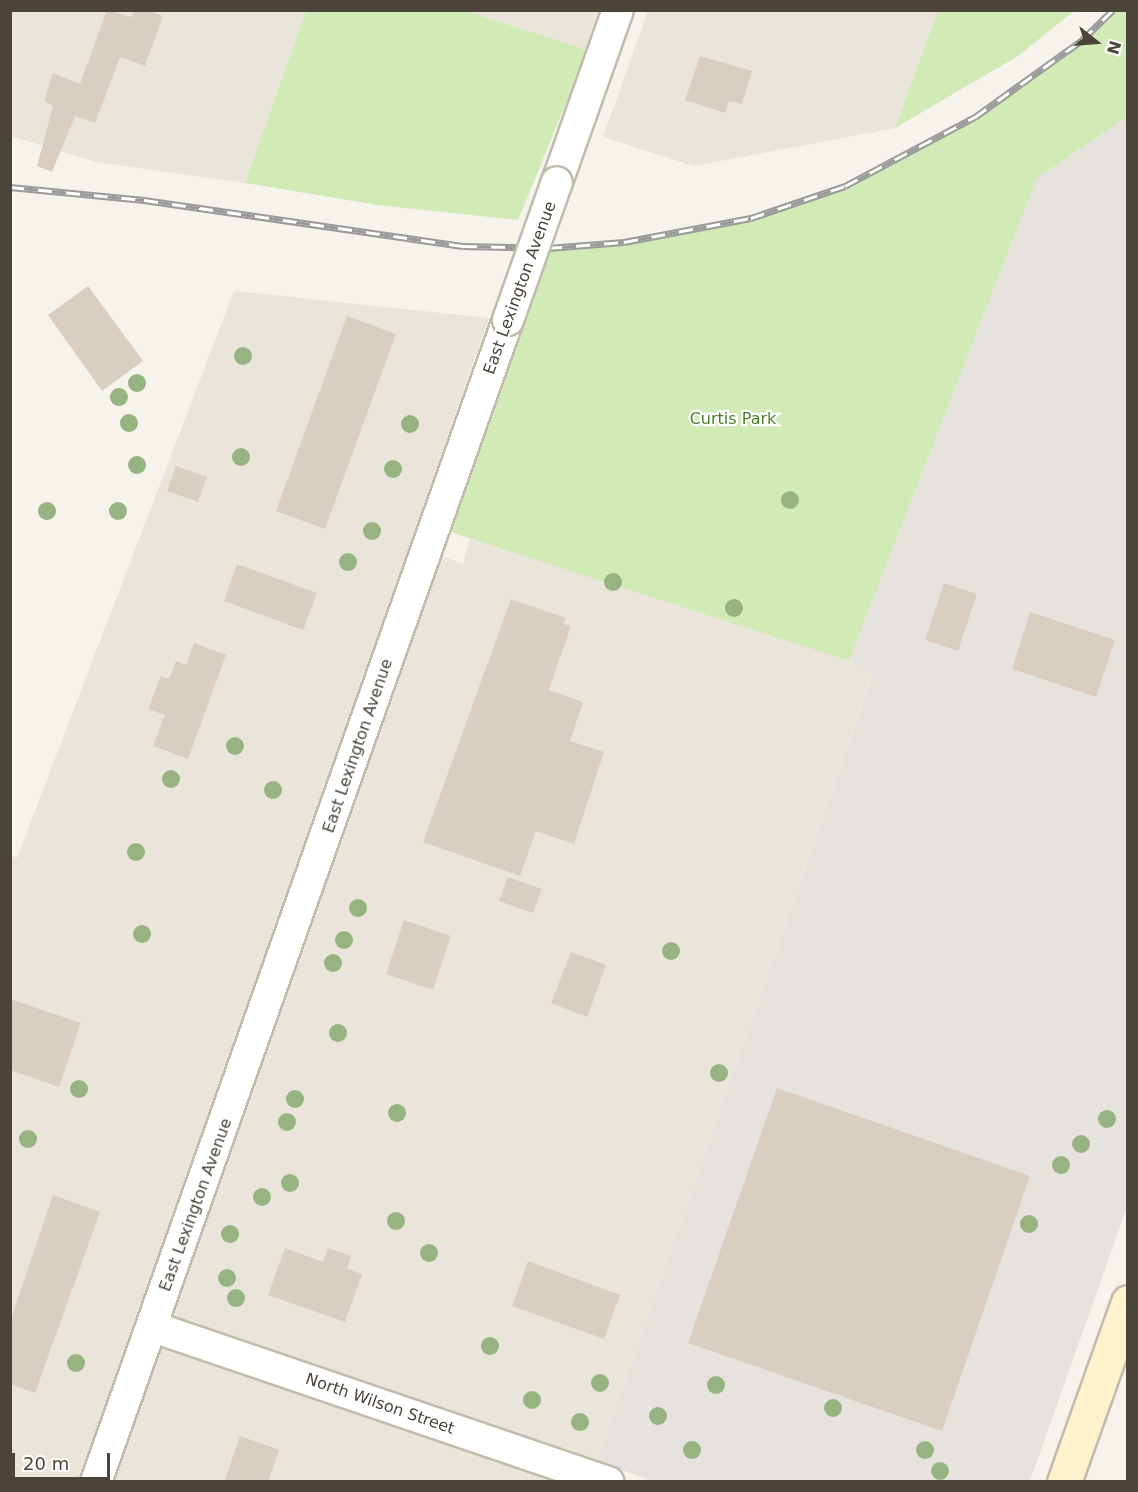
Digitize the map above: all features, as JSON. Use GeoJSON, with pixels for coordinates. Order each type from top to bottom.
{"type":"FeatureCollection","features":[{"type":"Feature","properties":{"kind":"main road"},"geometry":{"type":"LineString","coordinates":[[1064,1482],[1128,1302]]}},
{"type":"Feature","properties":{"kind":"street","name":"East Lexington Avenue"},"geometry":{"type":"LineString","coordinates":[[96,1482],[153,1327],[618,10]]}},
{"type":"Feature","properties":{"kind":"street","name":"North Wilson Street"},"geometry":{"type":"LineString","coordinates":[[153,1327],[608,1482]]}},
{"type":"Feature","properties":{"kind":"shaded area"},"geometry":{"type":"Polygon","coordinates":[[[11,11],[306,11],[245,183],[96,162],[11,136],[11,11]]]}},
{"type":"Feature","properties":{"kind":"shaded area"},"geometry":{"type":"Polygon","coordinates":[[[466,11],[603,11],[588,50],[466,11]]]}},
{"type":"Feature","properties":{"kind":"shaded area"},"geometry":{"type":"Polygon","coordinates":[[[648,11],[938,11],[895,128],[694,166],[603,137],[648,11]]]}},
{"type":"Feature","properties":{"kind":"shaded area"},"geometry":{"type":"Polygon","coordinates":[[[1127,117],[1127,1207],[1030,1481],[655,1482],[597,1461],[873,673],[849,661],[1037,178],[1127,117]]]}},
{"type":"Feature","properties":{"kind":"shaded area"},"geometry":{"type":"Polygon","coordinates":[[[234,291],[489,318],[410,544],[463,564],[470,538],[849,661],[873,672],[590,1481],[11,1481],[10,855],[17,858],[234,291]]]}},
{"type":"Feature","properties":{"kind":"green space"},"geometry":{"type":"Polygon","coordinates":[[[938,10],[1074,11],[1018,56],[895,128],[938,10]]]}},
{"type":"Feature","properties":{"kind":"green space"},"geometry":{"type":"Polygon","coordinates":[[[306,11],[466,11],[588,50],[518,220],[377,205],[245,183],[306,11]]]}},
{"type":"Feature","properties":{"kind":"green space","name":"Curtis Park"},"geometry":{"type":"Polygon","coordinates":[[[1113,11],[1127,11],[1127,117],[1037,178],[849,661],[435,527],[548,248],[624,242],[751,218],[845,186],[975,117],[1082,40],[1113,11]]]}},
{"type":"Feature","properties":{"kind":"building"},"geometry":{"type":"Polygon","coordinates":[[[107,10],[131,17],[135,10],[146,10],[163,16],[145,66],[120,57],[95,123],[75,116],[52,172],[37,166],[53,106],[44,101],[53,73],[80,84],[107,10]]]}},
{"type":"Feature","properties":{"kind":"building"},"geometry":{"type":"Polygon","coordinates":[[[700,56],[752,71],[742,104],[729,101],[725,113],[685,100],[700,56]]]}},
{"type":"Feature","properties":{"kind":"building"},"geometry":{"type":"Polygon","coordinates":[[[88,286],[143,361],[102,391],[48,315],[88,286]]]}},
{"type":"Feature","properties":{"kind":"building"},"geometry":{"type":"Polygon","coordinates":[[[347,316],[396,334],[325,529],[276,511],[347,316]]]}},
{"type":"Feature","properties":{"kind":"building"},"geometry":{"type":"Polygon","coordinates":[[[176,466],[207,477],[198,502],[167,491],[176,466]]]}},
{"type":"Feature","properties":{"kind":"building"},"geometry":{"type":"Polygon","coordinates":[[[237,564],[317,593],[303,630],[224,601],[237,564]]]}},
{"type":"Feature","properties":{"kind":"building"},"geometry":{"type":"Polygon","coordinates":[[[944,583],[977,594],[958,651],[925,640],[944,583]]]}},
{"type":"Feature","properties":{"kind":"building"},"geometry":{"type":"Polygon","coordinates":[[[511,599],[566,618],[564,624],[571,626],[549,690],[583,702],[570,741],[604,752],[574,844],[536,831],[520,876],[423,842],[511,599]]]}},
{"type":"Feature","properties":{"kind":"building"},"geometry":{"type":"Polygon","coordinates":[[[1030,612],[1115,640],[1096,697],[1012,669],[1030,612]]]}},
{"type":"Feature","properties":{"kind":"building"},"geometry":{"type":"Polygon","coordinates":[[[194,643],[226,655],[188,759],[153,746],[165,715],[148,709],[161,676],[169,679],[176,661],[186,665],[194,643]]]}},
{"type":"Feature","properties":{"kind":"building"},"geometry":{"type":"Polygon","coordinates":[[[508,877],[542,889],[533,913],[499,901],[508,877]]]}},
{"type":"Feature","properties":{"kind":"building"},"geometry":{"type":"Polygon","coordinates":[[[404,920],[451,936],[433,990],[386,974],[404,920]]]}},
{"type":"Feature","properties":{"kind":"building"},"geometry":{"type":"Polygon","coordinates":[[[571,952],[606,965],[587,1017],[551,1003],[571,952]]]}},
{"type":"Feature","properties":{"kind":"building"},"geometry":{"type":"Polygon","coordinates":[[[10,999],[81,1023],[59,1087],[10,1070],[10,999]]]}},
{"type":"Feature","properties":{"kind":"building"},"geometry":{"type":"Polygon","coordinates":[[[777,1088],[1030,1176],[942,1431],[688,1343],[777,1088]]]}},
{"type":"Feature","properties":{"kind":"building"},"geometry":{"type":"Polygon","coordinates":[[[53,1195],[100,1212],[35,1393],[10,1384],[10,1322],[53,1195]]]}},
{"type":"Feature","properties":{"kind":"building"},"geometry":{"type":"Polygon","coordinates":[[[285,1248],[323,1262],[328,1248],[351,1256],[347,1269],[362,1274],[345,1322],[268,1295],[285,1248]]]}},
{"type":"Feature","properties":{"kind":"building"},"geometry":{"type":"Polygon","coordinates":[[[528,1261],[620,1295],[604,1339],[512,1306],[528,1261]]]}},
{"type":"Feature","properties":{"kind":"building"},"geometry":{"type":"Polygon","coordinates":[[[240,1436],[279,1450],[268,1482],[224,1482],[240,1436]]]}},
{"type":"Feature","properties":{"kind":"railway"},"geometry":{"type":"LineString","coordinates":[[10,187],[144,200],[463,246],[548,248],[624,242],[751,218],[845,186],[975,117],[1082,40],[1113,10]]}}]}
